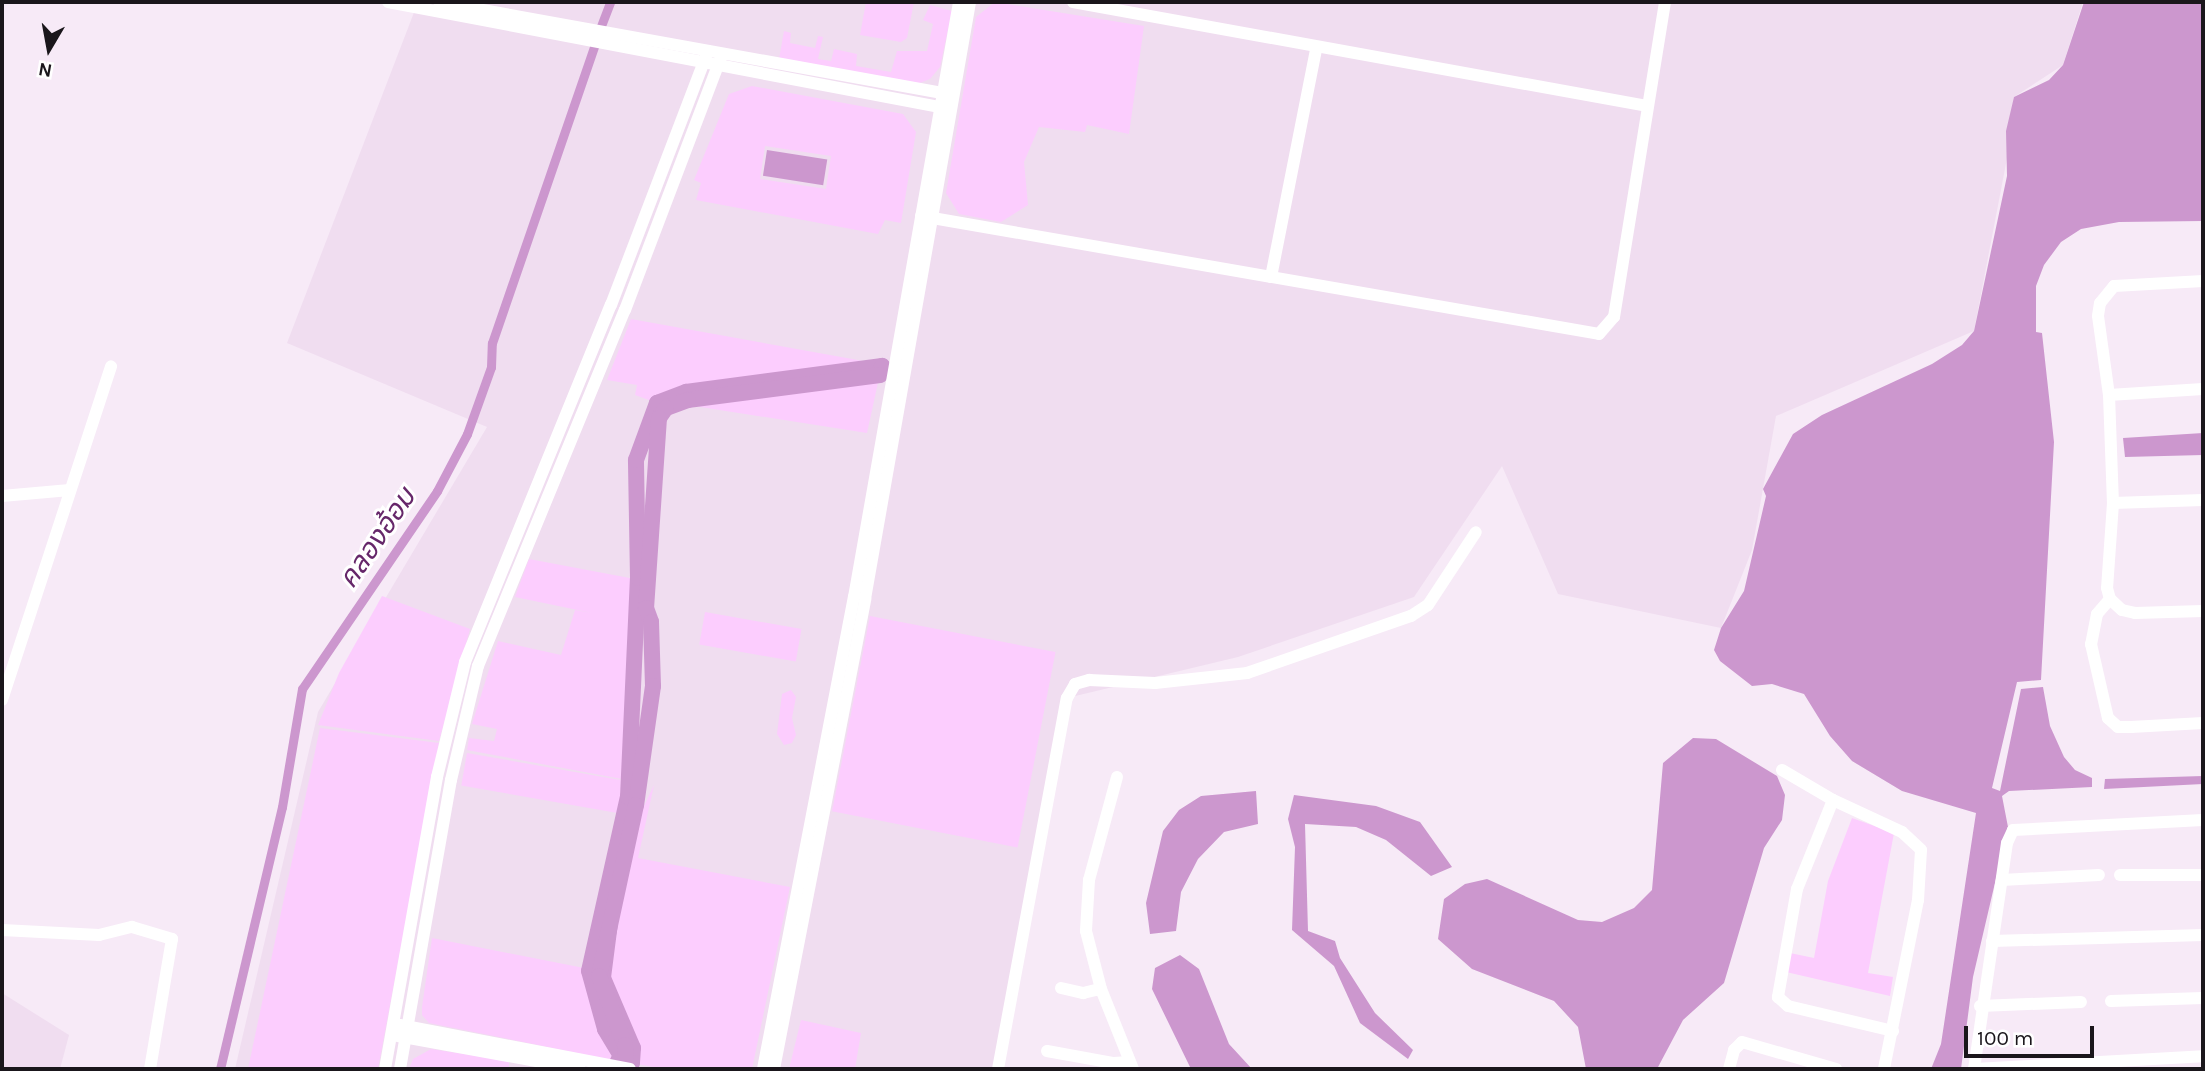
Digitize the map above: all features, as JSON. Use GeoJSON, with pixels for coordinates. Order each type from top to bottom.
{"type":"FeatureCollection","features":[{"type":"Feature","properties":{"kind":"street"},"geometry":{"type":"LineString","coordinates":[[388,2],[706,57],[722,54],[947,94]]}},
{"type":"Feature","properties":{"kind":"street"},"geometry":{"type":"LineString","coordinates":[[439,2],[706,57],[718,67],[944,108]]}},
{"type":"Feature","properties":{"kind":"street"},"geometry":{"type":"LineString","coordinates":[[947,94],[959,2]]}},
{"type":"Feature","properties":{"kind":"street"},"geometry":{"type":"LineString","coordinates":[[763,1069],[944,108],[970,2]]}},
{"type":"Feature","properties":{"kind":"street"},"geometry":{"type":"LineString","coordinates":[[1073,2],[1647,106]]}},
{"type":"Feature","properties":{"kind":"street"},"geometry":{"type":"LineString","coordinates":[[924,217],[1599,334],[1614,317],[1665,2]]}},
{"type":"Feature","properties":{"kind":"street"},"geometry":{"type":"LineString","coordinates":[[1270,277],[1316,48]]}},
{"type":"Feature","properties":{"kind":"street"},"geometry":{"type":"LineString","coordinates":[[400,1069],[453,768],[478,666],[625,310],[722,54]]}},
{"type":"Feature","properties":{"kind":"street"},"geometry":{"type":"LineString","coordinates":[[385,1069],[440,765],[465,662],[611,305],[706,57]]}},
{"type":"Feature","properties":{"kind":"street"},"geometry":{"type":"LineString","coordinates":[[774,1069],[865,599],[924,217]]}},
{"type":"Feature","properties":{"kind":"street"},"geometry":{"type":"LineString","coordinates":[[2203,281],[2125,283],[2106,294],[2098,316],[2109,395],[2113,503],[2107,588],[2110,599],[2122,610],[2136,612],[2203,611]]}},
{"type":"Feature","properties":{"kind":"street"},"geometry":{"type":"LineString","coordinates":[[2,700],[111,366]]}},
{"type":"Feature","properties":{"kind":"street"},"geometry":{"type":"LineString","coordinates":[[2109,395],[2203,389]]}},
{"type":"Feature","properties":{"kind":"street"},"geometry":{"type":"LineString","coordinates":[[2,496],[70,490]]}},
{"type":"Feature","properties":{"kind":"street"},"geometry":{"type":"LineString","coordinates":[[2113,503],[2203,500]]}},
{"type":"Feature","properties":{"kind":"street"},"geometry":{"type":"LineString","coordinates":[[998,1069],[1067,698],[1075,684],[1089,680],[1155,683],[1247,673],[1411,616],[1428,605],[1476,533]]}},
{"type":"Feature","properties":{"kind":"street"},"geometry":{"type":"LineString","coordinates":[[2110,599],[2097,614],[2091,644],[2108,718],[2118,727],[2203,723]]}},
{"type":"Feature","properties":{"kind":"street"},"geometry":{"type":"LineString","coordinates":[[1782,770],[1833,800],[1902,832],[1921,850],[1918,900],[1884,1069]]}},
{"type":"Feature","properties":{"kind":"street"},"geometry":{"type":"LineString","coordinates":[[1047,1051],[1131,1065],[1101,989],[1086,931],[1089,880],[1117,777]]}},
{"type":"Feature","properties":{"kind":"street"},"geometry":{"type":"LineString","coordinates":[[1833,800],[1797,889],[1778,997],[1787,1006],[1893,1031]]}},
{"type":"Feature","properties":{"kind":"street"},"geometry":{"type":"LineString","coordinates":[[2203,820],[2020,826],[2007,843],[1980,1006],[1974,1069],[2203,1056]]}},
{"type":"Feature","properties":{"kind":"street"},"geometry":{"type":"LineString","coordinates":[[2002,880],[2099,875]]}},
{"type":"Feature","properties":{"kind":"street"},"geometry":{"type":"LineString","coordinates":[[2120,875],[2203,875]]}},
{"type":"Feature","properties":{"kind":"street"},"geometry":{"type":"LineString","coordinates":[[2,930],[93,935],[132,928],[172,939],[150,1069]]}},
{"type":"Feature","properties":{"kind":"street"},"geometry":{"type":"LineString","coordinates":[[1992,940],[2203,935]]}},
{"type":"Feature","properties":{"kind":"street"},"geometry":{"type":"LineString","coordinates":[[1060,988],[1083,993],[1101,989]]}},
{"type":"Feature","properties":{"kind":"street"},"geometry":{"type":"LineString","coordinates":[[2111,1001],[2203,998]]}},
{"type":"Feature","properties":{"kind":"street"},"geometry":{"type":"LineString","coordinates":[[1980,1006],[2081,1002]]}},
{"type":"Feature","properties":{"kind":"street"},"geometry":{"type":"LineString","coordinates":[[392,1030],[630,1069]]}},
{"type":"Feature","properties":{"kind":"street"},"geometry":{"type":"LineString","coordinates":[[407,1032],[580,1069]]}},
{"type":"Feature","properties":{"kind":"street"},"geometry":{"type":"LineString","coordinates":[[1729,1069],[1734,1050],[1742,1042],[1836,1069]]}},
{"type":"Feature","properties":{"kind":"shaded area"},"geometry":{"type":"Polygon","coordinates":[[[418,2],[2083,2],[2063,65],[2014,97],[2008,153],[1974,331],[1776,416],[1752,550],[1721,628],[1558,594],[1502,466],[1414,597],[1238,657],[1067,698],[998,1069],[235,1069],[318,712],[487,427],[287,343],[418,2]]]}},
{"type":"Feature","properties":{"kind":"shaded area"},"geometry":{"type":"Polygon","coordinates":[[[866,2],[914,2],[907,38],[901,42],[860,35],[866,2]]]}},
{"type":"Feature","properties":{"kind":"shaded area"},"geometry":{"type":"Polygon","coordinates":[[[995,2],[1144,26],[1129,134],[1087,125],[1085,132],[1039,127],[1024,162],[1028,205],[1001,222],[959,214],[946,193],[976,17],[995,2]]]}},
{"type":"Feature","properties":{"kind":"shaded area"},"geometry":{"type":"Polygon","coordinates":[[[2084,2],[2203,2],[2203,221],[2119,222],[2081,229],[2061,242],[2044,265],[2036,286],[2036,332],[2042,333],[2054,442],[2041,680],[2017,682],[1992,788],[2000,791],[2021,689],[2043,687],[2050,726],[2064,757],[2075,770],[2092,778],[2092,787],[2009,791],[2002,796],[2008,827],[1973,977],[1961,1069],[1931,1069],[1941,1044],[1976,813],[1902,791],[1852,761],[1830,736],[1804,694],[1772,684],[1752,686],[1720,661],[1714,650],[1721,628],[1744,591],[1766,496],[1763,489],[1793,434],[1822,415],[1932,364],[1962,345],[1974,331],[2007,176],[2006,131],[2014,97],[2049,80],[2063,65],[2084,2]]]}},
{"type":"Feature","properties":{"kind":"shaded area"},"geometry":{"type":"Polygon","coordinates":[[[930,5],[952,11],[940,67],[930,79],[917,84],[779,59],[784,31],[791,33],[790,43],[815,48],[818,36],[823,37],[818,59],[831,61],[834,49],[857,54],[856,66],[891,72],[897,51],[927,51],[933,24],[923,20],[930,5]]]}},
{"type":"Feature","properties":{"kind":"shaded area"},"geometry":{"type":"Polygon","coordinates":[[[752,86],[903,114],[916,132],[901,223],[885,220],[878,234],[696,200],[701,183],[694,180],[729,94],[752,86]],[[765,146],[760,179],[826,189],[831,156],[765,146]]]}},
{"type":"Feature","properties":{"kind":"shaded area"},"geometry":{"type":"Polygon","coordinates":[[[767,150],[827,160],[823,185],[763,176],[767,150]]]}},
{"type":"Feature","properties":{"kind":"shaded area"},"geometry":{"type":"Polygon","coordinates":[[[631,319],[880,364],[690,392],[657,403],[635,395],[637,385],[607,380],[631,319]]]}},
{"type":"Feature","properties":{"kind":"shaded area"},"geometry":{"type":"Polygon","coordinates":[[[879,378],[867,433],[694,406],[673,408],[659,418],[666,408],[685,400],[879,378]]]}},
{"type":"Feature","properties":{"kind":"shaded area"},"geometry":{"type":"Polygon","coordinates":[[[2203,433],[2203,455],[2125,457],[2123,438],[2203,433]]]}},
{"type":"Feature","properties":{"kind":"shaded area"},"geometry":{"type":"Polygon","coordinates":[[[529,559],[635,579],[627,780],[467,750],[469,738],[494,741],[497,729],[472,724],[498,641],[561,655],[575,610],[592,613],[515,597],[529,559]]]}},
{"type":"Feature","properties":{"kind":"shaded area"},"geometry":{"type":"Polygon","coordinates":[[[382,596],[470,629],[439,741],[318,725],[339,673],[382,596]]]}},
{"type":"Feature","properties":{"kind":"shaded area"},"geometry":{"type":"Polygon","coordinates":[[[705,612],[802,629],[796,662],[699,644],[705,612]]]}},
{"type":"Feature","properties":{"kind":"shaded area"},"geometry":{"type":"Polygon","coordinates":[[[870,616],[1056,652],[1018,847],[832,811],[870,616]]]}},
{"type":"Feature","properties":{"kind":"shaded area"},"geometry":{"type":"Polygon","coordinates":[[[791,690],[796,697],[792,718],[796,735],[792,743],[784,745],[777,734],[782,694],[791,690]]]}},
{"type":"Feature","properties":{"kind":"shaded area"},"geometry":{"type":"Polygon","coordinates":[[[320,728],[439,743],[378,1069],[248,1069],[320,728]]]}},
{"type":"Feature","properties":{"kind":"shaded area"},"geometry":{"type":"Polygon","coordinates":[[[1693,738],[1716,739],[1777,776],[1785,795],[1782,820],[1764,848],[1724,983],[1683,1020],[1657,1069],[1586,1069],[1578,1027],[1554,1001],[1472,969],[1438,939],[1444,899],[1465,884],[1487,879],[1578,920],[1602,922],[1634,908],[1652,890],[1663,763],[1693,738]]]}},
{"type":"Feature","properties":{"kind":"shaded area"},"geometry":{"type":"Polygon","coordinates":[[[467,753],[628,781],[622,814],[461,785],[467,753]]]}},
{"type":"Feature","properties":{"kind":"shaded area"},"geometry":{"type":"Polygon","coordinates":[[[2203,776],[2203,784],[2104,789],[2105,779],[2203,776]]]}},
{"type":"Feature","properties":{"kind":"shaded area"},"geometry":{"type":"Polygon","coordinates":[[[654,785],[638,858],[790,887],[752,1069],[664,1069],[632,1063],[633,1048],[603,978],[635,810],[644,806],[654,785]]]}},
{"type":"Feature","properties":{"kind":"shaded area"},"geometry":{"type":"Polygon","coordinates":[[[1256,791],[1258,824],[1224,832],[1198,859],[1181,892],[1176,931],[1150,934],[1146,903],[1163,831],[1179,810],[1201,796],[1256,791]]]}},
{"type":"Feature","properties":{"kind":"shaded area"},"geometry":{"type":"Polygon","coordinates":[[[1294,795],[1376,806],[1420,822],[1452,867],[1431,876],[1386,840],[1356,827],[1305,824],[1308,931],[1335,941],[1340,958],[1375,1013],[1413,1050],[1408,1059],[1360,1023],[1334,966],[1292,930],[1295,847],[1288,819],[1294,795]]]}},
{"type":"Feature","properties":{"kind":"shaded area"},"geometry":{"type":"Polygon","coordinates":[[[1852,818],[1894,833],[1868,973],[1893,977],[1890,996],[1786,972],[1790,953],[1814,958],[1828,881],[1852,818]]]}},
{"type":"Feature","properties":{"kind":"shaded area"},"geometry":{"type":"Polygon","coordinates":[[[432,938],[584,968],[605,1029],[620,1055],[617,1061],[429,1023],[422,1015],[422,1007],[432,938]]]}},
{"type":"Feature","properties":{"kind":"shaded area"},"geometry":{"type":"Polygon","coordinates":[[[1180,955],[1199,969],[1229,1044],[1252,1069],[1191,1069],[1152,989],[1155,968],[1180,955]]]}},
{"type":"Feature","properties":{"kind":"shaded area"},"geometry":{"type":"Polygon","coordinates":[[[2,993],[69,1035],[60,1069],[2,1069],[2,993]]]}},
{"type":"Feature","properties":{"kind":"shaded area"},"geometry":{"type":"Polygon","coordinates":[[[801,1020],[861,1033],[855,1069],[789,1069],[801,1020]]]}},
{"type":"Feature","properties":{"kind":"shaded area"},"geometry":{"type":"Polygon","coordinates":[[[431,1049],[509,1061],[509,1069],[409,1069],[413,1059],[431,1049]]]}},
{"type":"Feature","properties":{"kind":"waterway","name":"คลองอ้อม"},"geometry":{"type":"LineString","coordinates":[[601,26],[610,2]]}},
{"type":"Feature","properties":{"kind":"waterway","name":"คลองอ้อม"},"geometry":{"type":"LineString","coordinates":[[220,1069],[282,807],[302,689],[437,491],[467,434],[491,367],[492,343],[597,38]]}},
{"type":"Feature","properties":{"kind":"waterway"},"geometry":{"type":"LineString","coordinates":[[610,923],[603,978],[633,1048],[632,1063],[618,1061],[621,1056],[605,1029],[589,971],[628,797],[638,578],[636,460],[657,403],[686,392],[882,366],[880,375],[688,400],[666,408],[659,418],[646,608],[651,622],[653,686],[636,805],[599,976],[625,1045],[626,1069]]}}]}
